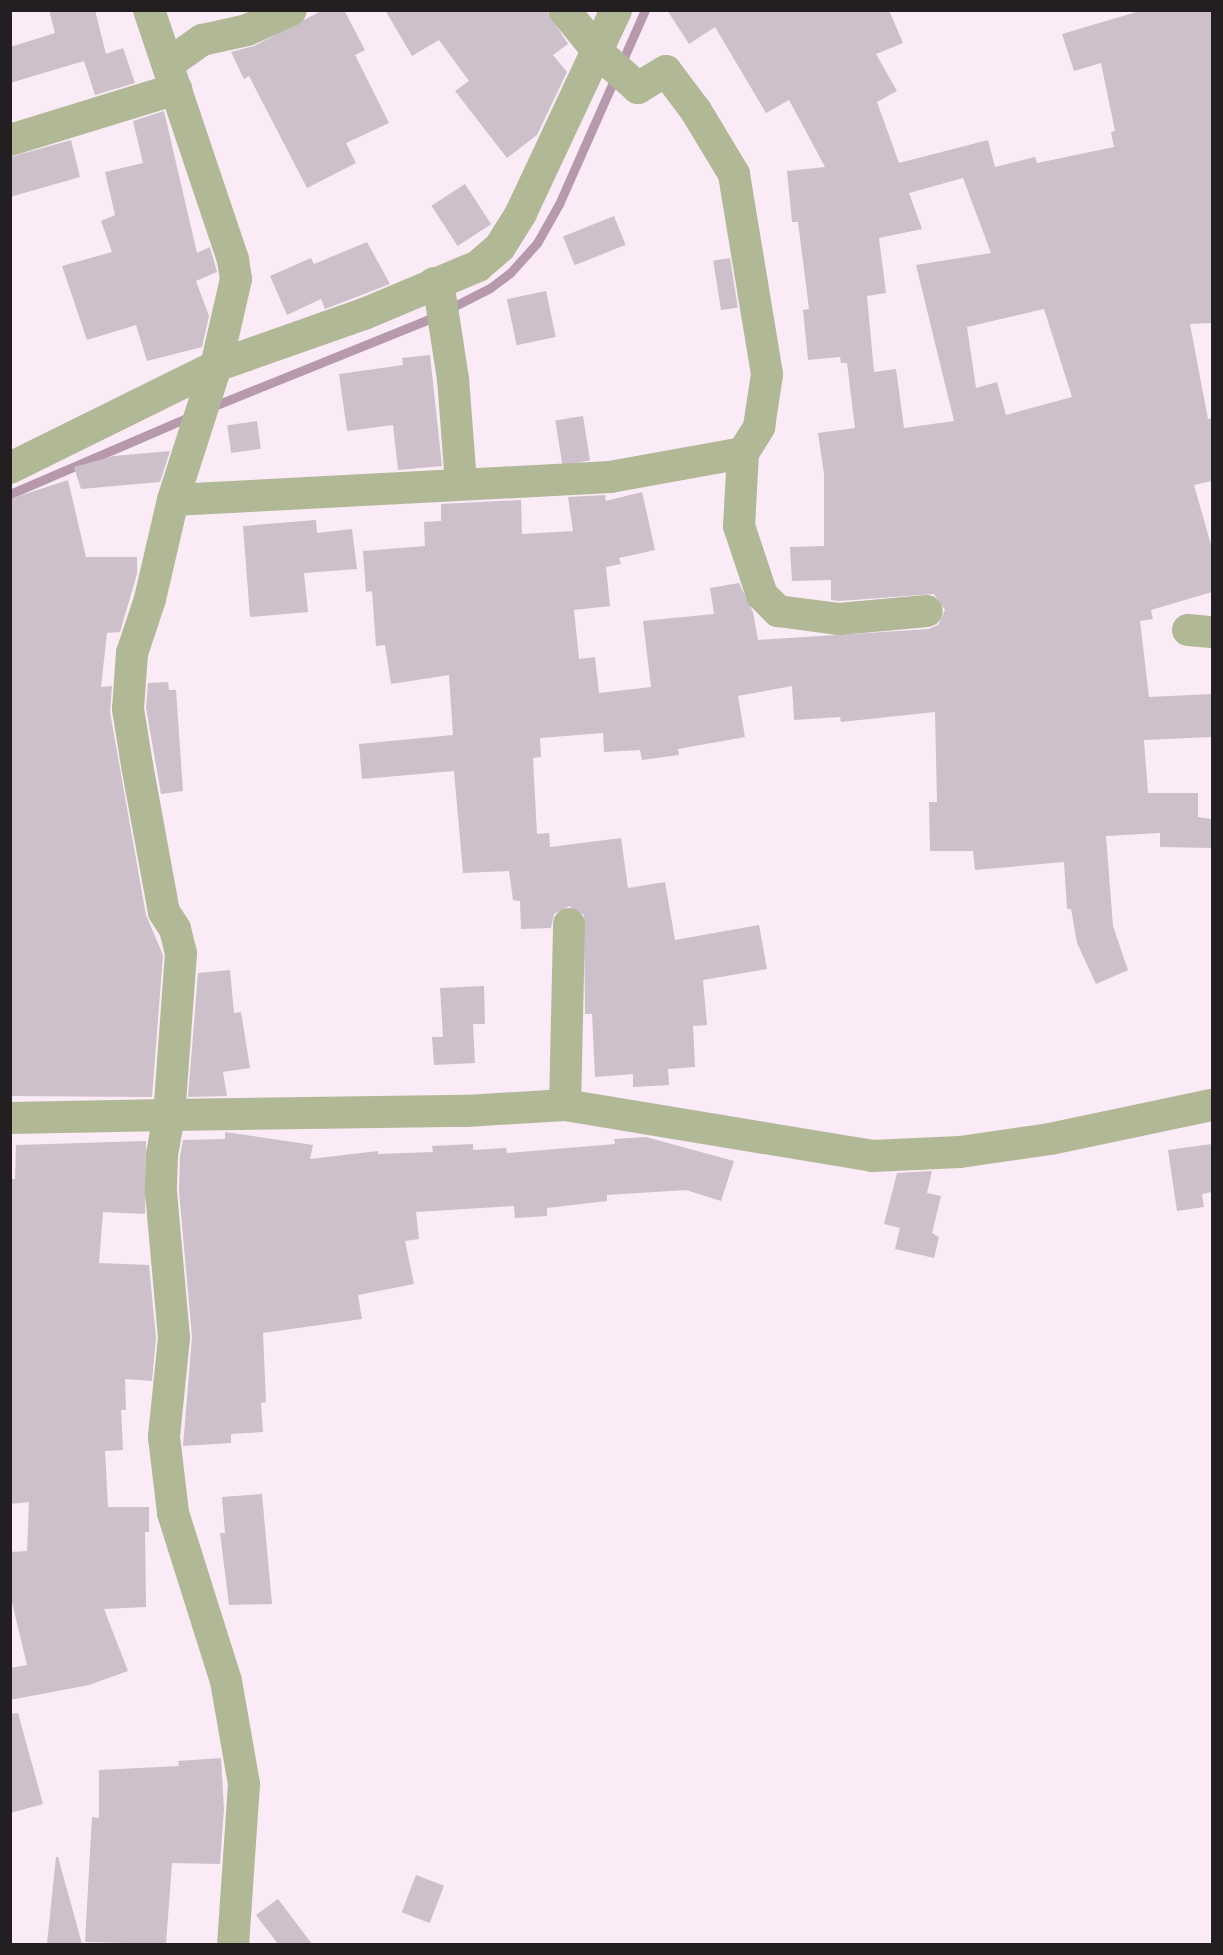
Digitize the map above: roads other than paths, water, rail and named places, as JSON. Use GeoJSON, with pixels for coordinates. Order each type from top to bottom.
{"type":"FeatureCollection","features":[{"type":"Feature","properties":{"kind":"street"},"geometry":{"type":"LineString","coordinates":[[149,10],[235,271],[232,304],[216,366],[173,500],[150,599],[132,653],[128,709],[157,882],[164,912],[175,929],[181,953],[169,1115],[162,1154],[161,1192],[174,1338],[164,1437],[173,1513],[226,1681],[244,1784],[233,1944]]}},
{"type":"Feature","properties":{"kind":"street"},"geometry":{"type":"LineString","coordinates":[[10,140],[172,76],[201,40],[247,30],[291,10]]}},
{"type":"Feature","properties":{"kind":"street"},"geometry":{"type":"LineString","coordinates":[[564,10],[600,54],[638,88],[666,71],[696,111],[734,174],[767,374],[759,428],[743,453],[739,526],[762,595],[778,611],[839,619],[927,611]]}},
{"type":"Feature","properties":{"kind":"street"},"geometry":{"type":"LineString","coordinates":[[10,468],[216,366],[437,290],[478,266],[500,247],[521,213],[600,54],[616,10]]}},
{"type":"Feature","properties":{"kind":"street"},"geometry":{"type":"LineString","coordinates":[[437,290],[453,380],[461,482]]}},
{"type":"Feature","properties":{"kind":"street"},"geometry":{"type":"LineString","coordinates":[[173,500],[428,487],[461,482],[523,484],[610,477],[743,453]]}},
{"type":"Feature","properties":{"kind":"street"},"geometry":{"type":"LineString","coordinates":[[565,1105],[569,924]]}},
{"type":"Feature","properties":{"kind":"street"},"geometry":{"type":"LineString","coordinates":[[10,1118],[466,1111],[565,1105],[872,1156],[960,1152],[1050,1139],[1212,1105]]}},
{"type":"Feature","properties":{"kind":"waterway"},"geometry":{"type":"LineString","coordinates":[[209,408],[427,320],[490,288],[510,273],[537,243],[559,204],[645,10]]}},
{"type":"Feature","properties":{"kind":"waterway"},"geometry":{"type":"LineString","coordinates":[[10,494],[191,416]]}}]}
